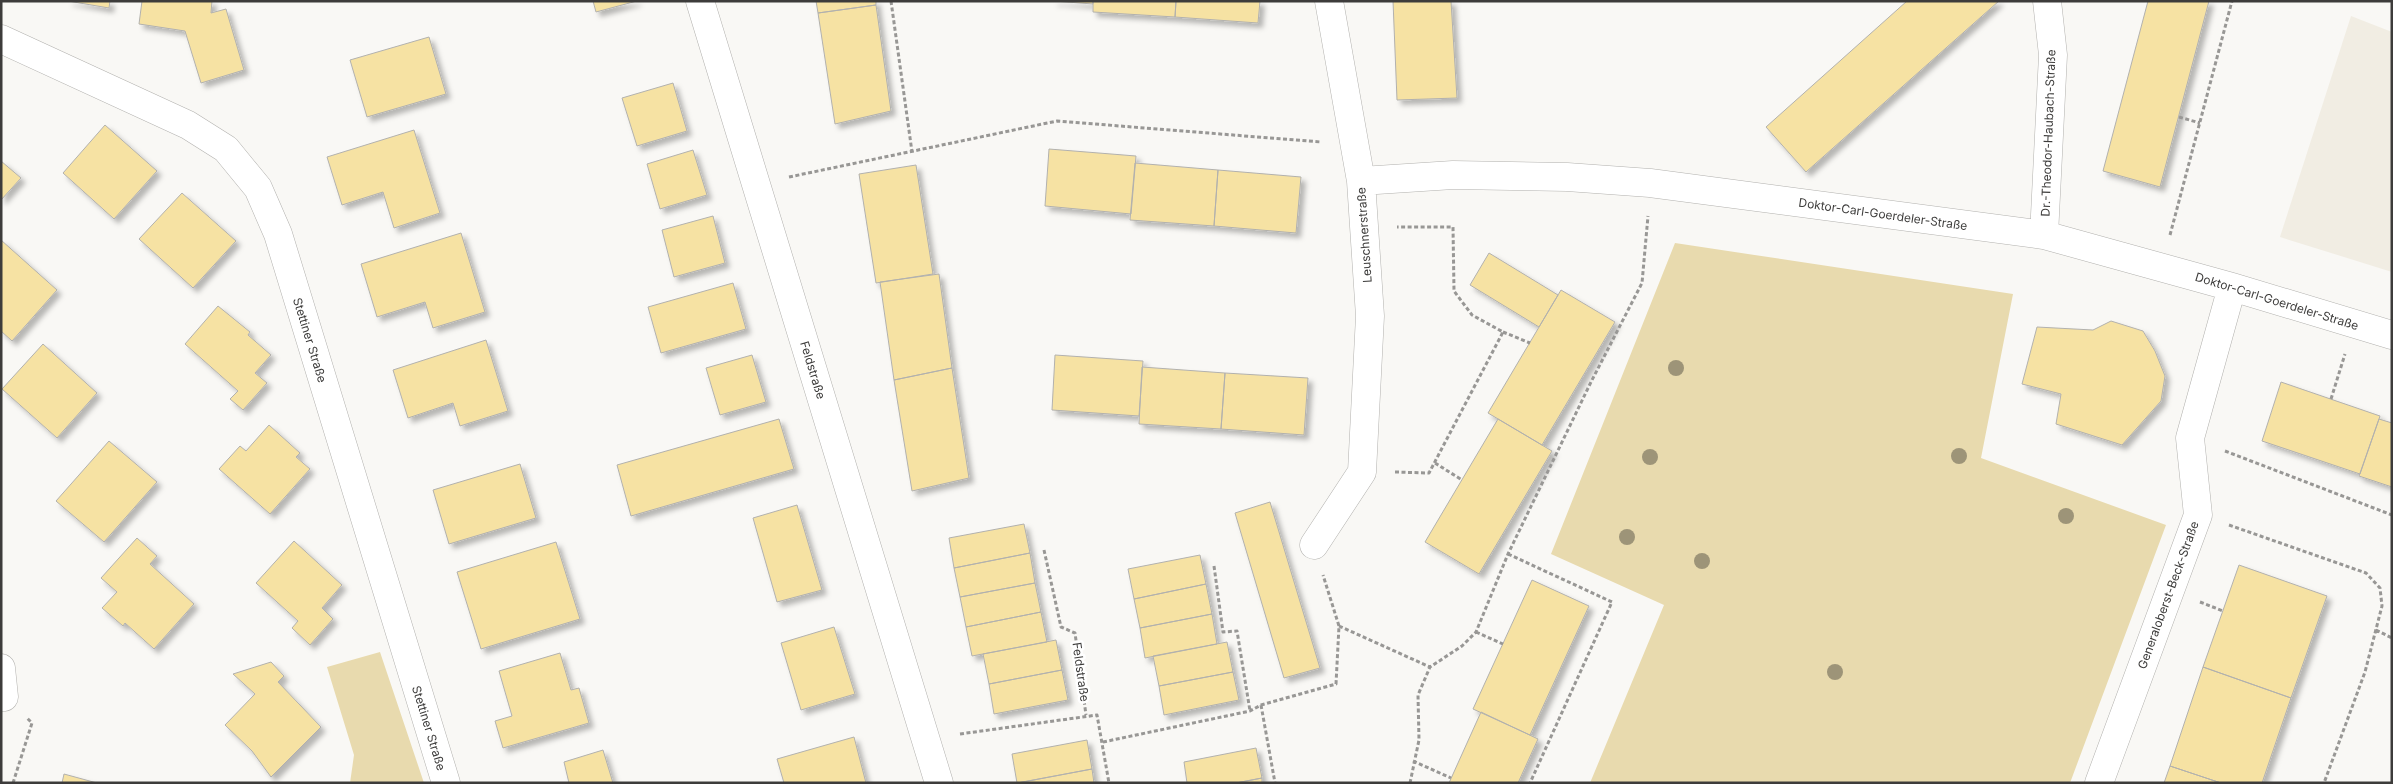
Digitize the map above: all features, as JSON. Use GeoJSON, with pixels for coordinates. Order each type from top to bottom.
{"type":"FeatureCollection","features":[{"type":"Feature","properties":{"kind":"street","name":"Feldstraße"},"geometry":{"type":"LineString","coordinates":[[700,1],[940,783]]}},
{"type":"Feature","properties":{"kind":"street","name":"Leuschnerstraße"},"geometry":{"type":"LineString","coordinates":[[1329,1],[1361,181],[1370,316],[1362,472]]}},
{"type":"Feature","properties":{"kind":"street","name":"Dr.-Theodor-Haubach-Straße"},"geometry":{"type":"LineString","coordinates":[[2044,235],[2053,55],[2047,1]]}},
{"type":"Feature","properties":{"kind":"street","name":"Stettiner Straße"},"geometry":{"type":"LineString","coordinates":[[1,39],[188,125],[226,149],[258,188],[278,234],[446,783]]}},
{"type":"Feature","properties":{"kind":"street","name":"Doktor-Carl-Goerdeler-Straße"},"geometry":{"type":"LineString","coordinates":[[1361,181],[1453,175],[1567,177],[1650,183],[2044,235],[2232,286],[2392,335]]}},
{"type":"Feature","properties":{"kind":"street","name":"Generaloberst-Beck-Straße"},"geometry":{"type":"LineString","coordinates":[[2099,783],[2198,514],[2190,438],[2232,286]]}},
{"type":"Feature","properties":{"kind":"street"},"geometry":{"type":"LineString","coordinates":[[1314,545],[1362,472]]}},
{"type":"Feature","properties":{"kind":"street"},"geometry":{"type":"LineString","coordinates":[[1,668],[4,697]]}},
{"type":"Feature","properties":{"kind":"path"},"geometry":{"type":"LineString","coordinates":[[891,1],[912,152]]}},
{"type":"Feature","properties":{"kind":"path"},"geometry":{"type":"LineString","coordinates":[[2162,267],[2232,1]]}},
{"type":"Feature","properties":{"kind":"path"},"geometry":{"type":"LineString","coordinates":[[2179,117],[2200,123]]}},
{"type":"Feature","properties":{"kind":"path"},"geometry":{"type":"LineString","coordinates":[[756,183],[1057,121],[1354,145]]}},
{"type":"Feature","properties":{"kind":"path"},"geometry":{"type":"LineString","coordinates":[[1410,783],[1413,761],[1419,740],[1418,695],[1430,667],[1462,646],[1476,632],[1508,554],[1591,382],[1642,282],[1650,183]]}},
{"type":"Feature","properties":{"kind":"path"},"geometry":{"type":"LineString","coordinates":[[1364,228],[1453,226],[1454,291],[1472,315],[1503,332],[1530,343]]}},
{"type":"Feature","properties":{"kind":"path"},"geometry":{"type":"LineString","coordinates":[[2331,399],[2354,324]]}},
{"type":"Feature","properties":{"kind":"path"},"geometry":{"type":"LineString","coordinates":[[1362,472],[1428,473],[1503,332]]}},
{"type":"Feature","properties":{"kind":"path"},"geometry":{"type":"LineString","coordinates":[[2190,438],[2392,516]]}},
{"type":"Feature","properties":{"kind":"path"},"geometry":{"type":"LineString","coordinates":[[1435,463],[1462,480]]}},
{"type":"Feature","properties":{"kind":"path"},"geometry":{"type":"LineString","coordinates":[[2198,514],[2366,573],[2380,588],[2382,606],[2365,672],[2324,783]]}},
{"type":"Feature","properties":{"kind":"path"},"geometry":{"type":"LineString","coordinates":[[1103,742],[1250,711],[1261,705],[1336,684],[1338,626],[1314,545]]}},
{"type":"Feature","properties":{"kind":"path","name":"Feldstraße"},"geometry":{"type":"LineString","coordinates":[[1044,550],[1061,627],[1075,633],[1086,715]]}},
{"type":"Feature","properties":{"kind":"path"},"geometry":{"type":"LineString","coordinates":[[1508,554],[1612,602],[1530,783]]}},
{"type":"Feature","properties":{"kind":"path"},"geometry":{"type":"LineString","coordinates":[[1214,566],[1223,632],[1237,631],[1250,711]]}},
{"type":"Feature","properties":{"kind":"path"},"geometry":{"type":"LineString","coordinates":[[1338,626],[1430,667]]}},
{"type":"Feature","properties":{"kind":"path"},"geometry":{"type":"LineString","coordinates":[[2376,630],[2392,638]]}},
{"type":"Feature","properties":{"kind":"path"},"geometry":{"type":"LineString","coordinates":[[1476,632],[1503,644]]}},
{"type":"Feature","properties":{"kind":"path"},"geometry":{"type":"LineString","coordinates":[[4,697],[32,723],[13,783]]}},
{"type":"Feature","properties":{"kind":"path"},"geometry":{"type":"LineString","coordinates":[[1261,705],[1275,783]]}},
{"type":"Feature","properties":{"kind":"path","name":"Feldstraße"},"geometry":{"type":"LineString","coordinates":[[926,739],[1086,715],[1097,715],[1109,783]]}},
{"type":"Feature","properties":{"kind":"path"},"geometry":{"type":"LineString","coordinates":[[1413,761],[1451,778]]}},
{"type":"Feature","properties":{"kind":"shaded area"},"geometry":{"type":"Polygon","coordinates":[[[2351,16],[2392,32],[2392,272],[2280,237],[2351,16]]]}},
{"type":"Feature","properties":{"kind":"shaded area"},"geometry":{"type":"Polygon","coordinates":[[[1675,243],[2013,294],[1981,458],[2166,525],[2070,783],[1590,783],[1664,605],[1551,554],[1675,243]]]}},
{"type":"Feature","properties":{"kind":"shaded area"},"geometry":{"type":"Polygon","coordinates":[[[380,652],[424,783],[350,783],[354,755],[327,667],[380,652]]]}},
{"type":"Feature","properties":{"kind":"building"},"geometry":{"type":"Polygon","coordinates":[[[68,1],[110,1],[109,8],[68,1]]]}},
{"type":"Feature","properties":{"kind":"building"},"geometry":{"type":"Polygon","coordinates":[[[142,1],[212,1],[211,13],[226,9],[244,70],[201,83],[185,31],[139,24],[142,1]]]}},
{"type":"Feature","properties":{"kind":"building"},"geometry":{"type":"Polygon","coordinates":[[[593,1],[637,1],[596,12],[593,1]]]}},
{"type":"Feature","properties":{"kind":"building"},"geometry":{"type":"Polygon","coordinates":[[[816,1],[876,1],[876,5],[818,13],[816,1]]]}},
{"type":"Feature","properties":{"kind":"building"},"geometry":{"type":"Polygon","coordinates":[[[1053,1],[1093,1],[1093,4],[1053,1]]]}},
{"type":"Feature","properties":{"kind":"building"},"geometry":{"type":"Polygon","coordinates":[[[1093,1],[1176,1],[1175,17],[1093,12],[1093,1]]]}},
{"type":"Feature","properties":{"kind":"building"},"geometry":{"type":"Polygon","coordinates":[[[1176,1],[1260,1],[1258,23],[1175,17],[1176,1]]]}},
{"type":"Feature","properties":{"kind":"building"},"geometry":{"type":"Polygon","coordinates":[[[1393,1],[1451,1],[1457,98],[1397,100],[1393,1]]]}},
{"type":"Feature","properties":{"kind":"building"},"geometry":{"type":"Polygon","coordinates":[[[1907,1],[1999,1],[1806,172],[1766,127],[1907,1]]]}},
{"type":"Feature","properties":{"kind":"building"},"geometry":{"type":"Polygon","coordinates":[[[2148,1],[2209,1],[2160,187],[2103,171],[2148,1]]]}},
{"type":"Feature","properties":{"kind":"building"},"geometry":{"type":"Polygon","coordinates":[[[876,5],[891,111],[835,124],[818,13],[876,5]]]}},
{"type":"Feature","properties":{"kind":"building"},"geometry":{"type":"Polygon","coordinates":[[[429,37],[446,94],[367,117],[350,60],[429,37]]]}},
{"type":"Feature","properties":{"kind":"building"},"geometry":{"type":"Polygon","coordinates":[[[673,83],[687,131],[637,146],[622,98],[673,83]]]}},
{"type":"Feature","properties":{"kind":"building"},"geometry":{"type":"Polygon","coordinates":[[[105,125],[157,171],[114,219],[63,173],[105,125]]]}},
{"type":"Feature","properties":{"kind":"building"},"geometry":{"type":"Polygon","coordinates":[[[414,130],[440,213],[394,228],[383,192],[342,205],[327,157],[414,130]]]}},
{"type":"Feature","properties":{"kind":"building"},"geometry":{"type":"Polygon","coordinates":[[[1049,149],[1136,156],[1131,214],[1045,206],[1049,149]]]}},
{"type":"Feature","properties":{"kind":"building"},"geometry":{"type":"Polygon","coordinates":[[[693,150],[707,195],[660,209],[647,164],[693,150]]]}},
{"type":"Feature","properties":{"kind":"building"},"geometry":{"type":"Polygon","coordinates":[[[1,161],[21,178],[1,200],[1,161]]]}},
{"type":"Feature","properties":{"kind":"building"},"geometry":{"type":"Polygon","coordinates":[[[1135,163],[1218,170],[1214,226],[1130,220],[1135,163]]]}},
{"type":"Feature","properties":{"kind":"building"},"geometry":{"type":"Polygon","coordinates":[[[916,165],[933,274],[876,283],[859,174],[916,165]]]}},
{"type":"Feature","properties":{"kind":"building"},"geometry":{"type":"Polygon","coordinates":[[[1218,170],[1301,177],[1296,233],[1214,226],[1218,170]]]}},
{"type":"Feature","properties":{"kind":"building"},"geometry":{"type":"Polygon","coordinates":[[[182,193],[236,241],[193,288],[139,239],[182,193]]]}},
{"type":"Feature","properties":{"kind":"building"},"geometry":{"type":"Polygon","coordinates":[[[713,216],[725,263],[674,277],[662,230],[713,216]]]}},
{"type":"Feature","properties":{"kind":"building"},"geometry":{"type":"Polygon","coordinates":[[[461,233],[485,312],[433,328],[425,302],[377,317],[361,264],[461,233]]]}},
{"type":"Feature","properties":{"kind":"building"},"geometry":{"type":"Polygon","coordinates":[[[1,240],[57,290],[12,341],[1,331],[1,240]]]}},
{"type":"Feature","properties":{"kind":"building"},"geometry":{"type":"Polygon","coordinates":[[[1489,253],[1558,295],[1539,327],[1470,285],[1489,253]]]}},
{"type":"Feature","properties":{"kind":"building"},"geometry":{"type":"Polygon","coordinates":[[[939,274],[952,368],[894,380],[880,282],[939,274]]]}},
{"type":"Feature","properties":{"kind":"building"},"geometry":{"type":"Polygon","coordinates":[[[733,283],[746,329],[661,353],[648,307],[733,283]]]}},
{"type":"Feature","properties":{"kind":"building"},"geometry":{"type":"Polygon","coordinates":[[[1561,290],[1615,322],[1542,445],[1488,413],[1561,290]]]}},
{"type":"Feature","properties":{"kind":"building"},"geometry":{"type":"Polygon","coordinates":[[[218,306],[250,332],[248,335],[271,355],[255,373],[267,383],[243,410],[230,399],[238,391],[185,344],[218,306]]]}},
{"type":"Feature","properties":{"kind":"building"},"geometry":{"type":"Polygon","coordinates":[[[2111,321],[2143,331],[2155,351],[2165,376],[2161,401],[2122,445],[2056,424],[2061,394],[2022,384],[2037,327],[2093,330],[2111,321]]]}},
{"type":"Feature","properties":{"kind":"building"},"geometry":{"type":"Polygon","coordinates":[[[486,340],[508,411],[460,426],[453,403],[408,418],[393,370],[486,340]]]}},
{"type":"Feature","properties":{"kind":"building"},"geometry":{"type":"Polygon","coordinates":[[[43,344],[97,393],[57,438],[2,389],[43,344]]]}},
{"type":"Feature","properties":{"kind":"building"},"geometry":{"type":"Polygon","coordinates":[[[752,355],[766,402],[720,415],[706,368],[752,355]]]}},
{"type":"Feature","properties":{"kind":"building"},"geometry":{"type":"Polygon","coordinates":[[[1055,355],[1143,361],[1139,416],[1052,410],[1055,355]]]}},
{"type":"Feature","properties":{"kind":"building"},"geometry":{"type":"Polygon","coordinates":[[[1142,367],[1225,373],[1221,429],[1139,424],[1142,367]]]}},
{"type":"Feature","properties":{"kind":"building"},"geometry":{"type":"Polygon","coordinates":[[[952,368],[969,478],[912,491],[894,380],[952,368]]]}},
{"type":"Feature","properties":{"kind":"building"},"geometry":{"type":"Polygon","coordinates":[[[1225,373],[1308,378],[1304,435],[1221,429],[1225,373]]]}},
{"type":"Feature","properties":{"kind":"building"},"geometry":{"type":"Polygon","coordinates":[[[2281,382],[2380,416],[2360,474],[2262,441],[2281,382]]]}},
{"type":"Feature","properties":{"kind":"building"},"geometry":{"type":"Polygon","coordinates":[[[779,419],[794,469],[631,516],[617,465],[779,419]]]}},
{"type":"Feature","properties":{"kind":"building"},"geometry":{"type":"Polygon","coordinates":[[[1498,419],[1552,451],[1479,574],[1425,542],[1498,419]]]}},
{"type":"Feature","properties":{"kind":"building"},"geometry":{"type":"Polygon","coordinates":[[[2379,419],[2392,423],[2392,487],[2359,476],[2379,419]]]}},
{"type":"Feature","properties":{"kind":"building"},"geometry":{"type":"Polygon","coordinates":[[[269,425],[300,453],[296,457],[310,469],[270,514],[219,469],[240,446],[246,451],[269,425]]]}},
{"type":"Feature","properties":{"kind":"building"},"geometry":{"type":"Polygon","coordinates":[[[109,441],[157,482],[104,542],[56,501],[109,441]]]}},
{"type":"Feature","properties":{"kind":"building"},"geometry":{"type":"Polygon","coordinates":[[[520,464],[536,518],[449,544],[433,490],[520,464]]]}},
{"type":"Feature","properties":{"kind":"building"},"geometry":{"type":"Polygon","coordinates":[[[1270,502],[1320,668],[1284,678],[1235,513],[1270,502]]]}},
{"type":"Feature","properties":{"kind":"building"},"geometry":{"type":"Polygon","coordinates":[[[797,505],[822,590],[777,602],[753,518],[797,505]]]}},
{"type":"Feature","properties":{"kind":"building"},"geometry":{"type":"Polygon","coordinates":[[[1024,524],[1030,553],[954,568],[949,538],[1024,524]]]}},
{"type":"Feature","properties":{"kind":"building"},"geometry":{"type":"Polygon","coordinates":[[[137,538],[157,556],[150,564],[194,604],[154,649],[125,623],[123,626],[102,608],[117,592],[101,578],[137,538]]]}},
{"type":"Feature","properties":{"kind":"building"},"geometry":{"type":"Polygon","coordinates":[[[294,541],[342,585],[322,608],[333,619],[310,645],[292,628],[298,621],[256,583],[294,541]]]}},
{"type":"Feature","properties":{"kind":"building"},"geometry":{"type":"Polygon","coordinates":[[[556,542],[580,619],[481,649],[457,572],[556,542]]]}},
{"type":"Feature","properties":{"kind":"building"},"geometry":{"type":"Polygon","coordinates":[[[1030,553],[1035,583],[960,597],[954,568],[1030,553]]]}},
{"type":"Feature","properties":{"kind":"building"},"geometry":{"type":"Polygon","coordinates":[[[1200,555],[1206,584],[1134,599],[1128,569],[1200,555]]]}},
{"type":"Feature","properties":{"kind":"building"},"geometry":{"type":"Polygon","coordinates":[[[2239,565],[2327,596],[2291,698],[2203,667],[2239,565]]]}},
{"type":"Feature","properties":{"kind":"building"},"geometry":{"type":"Polygon","coordinates":[[[1532,580],[1589,606],[1530,735],[1473,709],[1532,580]]]}},
{"type":"Feature","properties":{"kind":"building"},"geometry":{"type":"Polygon","coordinates":[[[1035,583],[1041,612],[966,627],[960,597],[1035,583]]]}},
{"type":"Feature","properties":{"kind":"building"},"geometry":{"type":"Polygon","coordinates":[[[1206,584],[1212,614],[1140,628],[1134,599],[1206,584]]]}},
{"type":"Feature","properties":{"kind":"building"},"geometry":{"type":"Polygon","coordinates":[[[1041,612],[1047,642],[972,656],[966,627],[1041,612]]]}},
{"type":"Feature","properties":{"kind":"building"},"geometry":{"type":"Polygon","coordinates":[[[1212,614],[1217,644],[1145,658],[1140,628],[1212,614]]]}},
{"type":"Feature","properties":{"kind":"building"},"geometry":{"type":"Polygon","coordinates":[[[834,627],[855,694],[801,710],[781,643],[834,627]]]}},
{"type":"Feature","properties":{"kind":"building"},"geometry":{"type":"Polygon","coordinates":[[[1056,640],[1062,670],[989,684],[983,654],[1056,640]]]}},
{"type":"Feature","properties":{"kind":"building"},"geometry":{"type":"Polygon","coordinates":[[[1227,642],[1233,672],[1159,686],[1153,656],[1227,642]]]}},
{"type":"Feature","properties":{"kind":"building"},"geometry":{"type":"Polygon","coordinates":[[[560,653],[571,690],[579,688],[589,723],[503,748],[495,721],[512,716],[499,671],[560,653]]]}},
{"type":"Feature","properties":{"kind":"building"},"geometry":{"type":"Polygon","coordinates":[[[271,662],[284,676],[278,682],[321,727],[271,777],[252,751],[225,725],[255,694],[233,674],[271,662]]]}},
{"type":"Feature","properties":{"kind":"building"},"geometry":{"type":"Polygon","coordinates":[[[2203,667],[2291,698],[2262,783],[2221,783],[2170,766],[2203,667]]]}},
{"type":"Feature","properties":{"kind":"building"},"geometry":{"type":"Polygon","coordinates":[[[1062,670],[1068,700],[994,714],[989,684],[1062,670]]]}},
{"type":"Feature","properties":{"kind":"building"},"geometry":{"type":"Polygon","coordinates":[[[1233,672],[1239,700],[1164,715],[1159,686],[1233,672]]]}},
{"type":"Feature","properties":{"kind":"building"},"geometry":{"type":"Polygon","coordinates":[[[1481,712],[1538,739],[1518,783],[1449,783],[1481,712]]]}},
{"type":"Feature","properties":{"kind":"building"},"geometry":{"type":"Polygon","coordinates":[[[854,737],[866,783],[784,783],[777,759],[854,737]]]}},
{"type":"Feature","properties":{"kind":"building"},"geometry":{"type":"Polygon","coordinates":[[[1087,740],[1092,769],[1017,783],[1012,754],[1087,740]]]}},
{"type":"Feature","properties":{"kind":"building"},"geometry":{"type":"Polygon","coordinates":[[[1256,748],[1262,778],[1236,783],[1187,783],[1184,762],[1256,748]]]}},
{"type":"Feature","properties":{"kind":"building"},"geometry":{"type":"Polygon","coordinates":[[[603,750],[613,783],[569,783],[564,762],[603,750]]]}},
{"type":"Feature","properties":{"kind":"building"},"geometry":{"type":"Polygon","coordinates":[[[2170,766],[2221,783],[2164,783],[2170,766]]]}},
{"type":"Feature","properties":{"kind":"building"},"geometry":{"type":"Polygon","coordinates":[[[1092,769],[1094,783],[1018,783],[1092,769]]]}},
{"type":"Feature","properties":{"kind":"building"},"geometry":{"type":"Polygon","coordinates":[[[64,774],[97,783],[62,783],[64,774]]]}},
{"type":"Feature","properties":{"kind":"building"},"geometry":{"type":"Polygon","coordinates":[[[1262,778],[1262,783],[1236,783],[1262,778]]]}}]}
